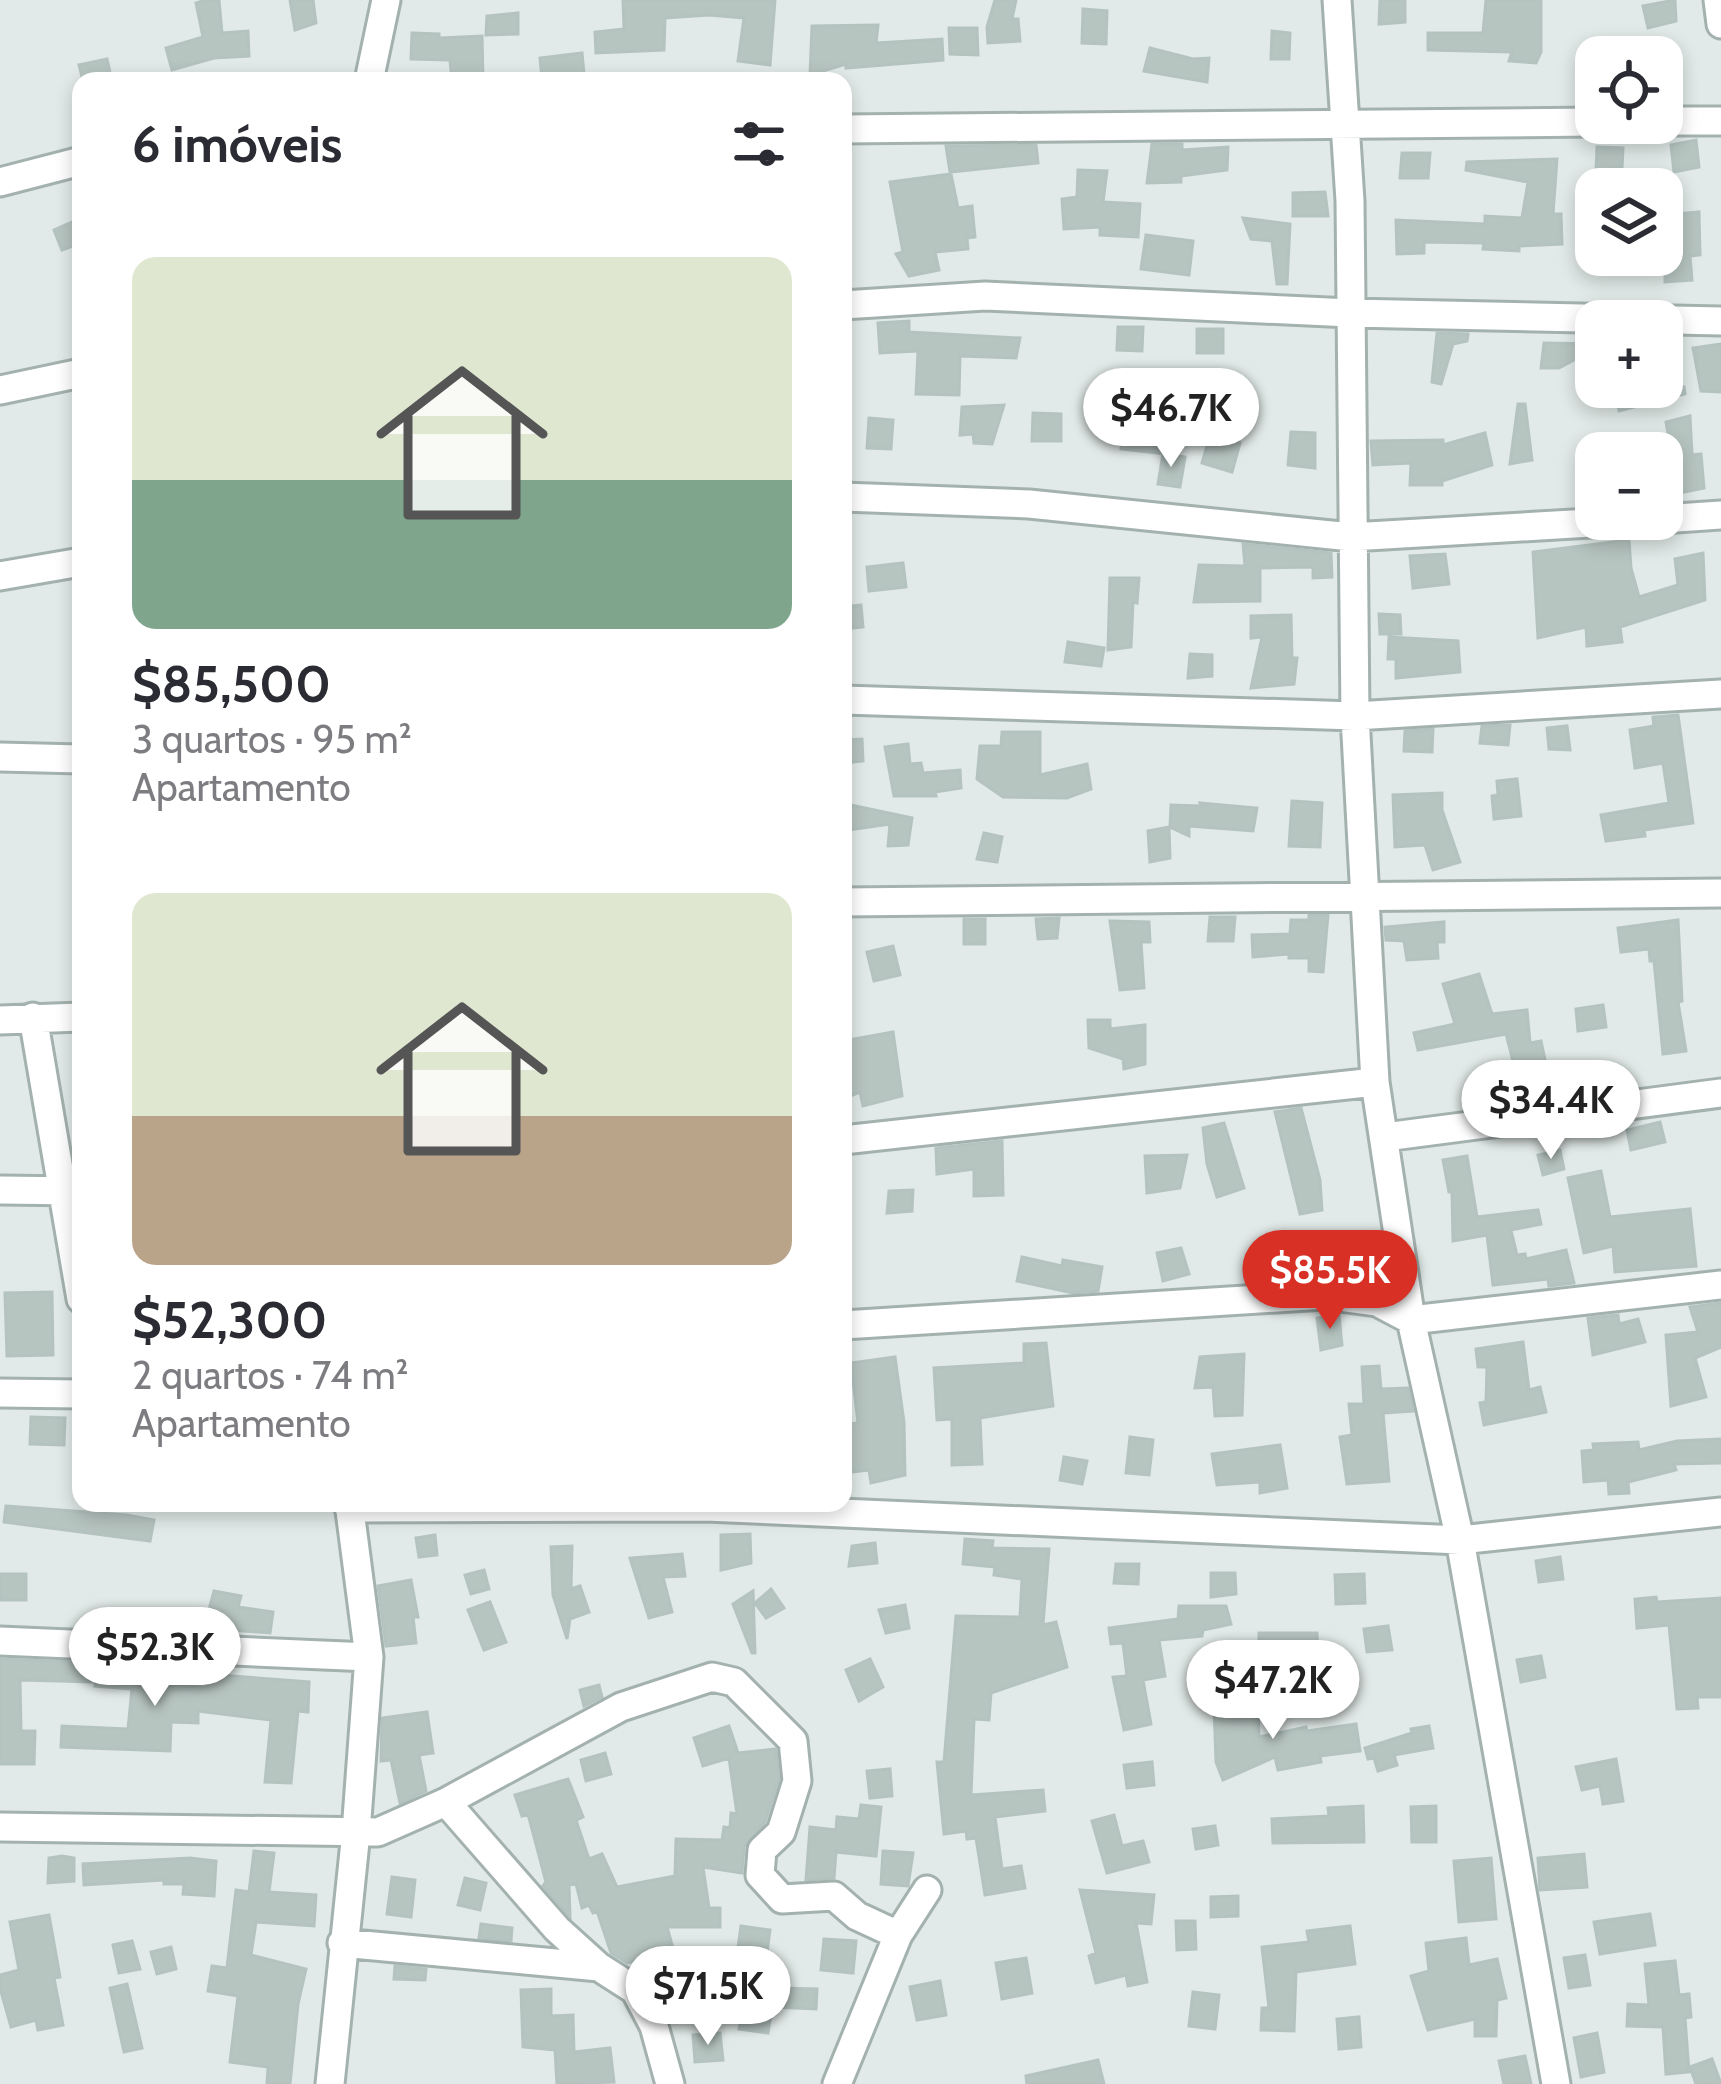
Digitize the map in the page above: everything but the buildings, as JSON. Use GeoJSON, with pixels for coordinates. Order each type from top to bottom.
{"type":"FeatureCollection","features":[{"type":"Feature","properties":{"kind":"street"},"geometry":{"type":"LineString","coordinates":[[371,72],[386,0]]}},
{"type":"Feature","properties":{"kind":"street"},"geometry":{"type":"LineString","coordinates":[[1337,0],[1348,124],[1355,716],[1375,1082],[1411,1320],[1460,1540],[1556,2084]]}},
{"type":"Feature","properties":{"kind":"street"},"geometry":{"type":"LineString","coordinates":[[1718,0],[1721,24]]}},
{"type":"Feature","properties":{"kind":"street"},"geometry":{"type":"LineString","coordinates":[[1683,122],[1721,121]]}},
{"type":"Feature","properties":{"kind":"street"},"geometry":{"type":"LineString","coordinates":[[852,129],[1575,122]]}},
{"type":"Feature","properties":{"kind":"street"},"geometry":{"type":"LineString","coordinates":[[0,182],[72,163]]}},
{"type":"Feature","properties":{"kind":"street"},"geometry":{"type":"LineString","coordinates":[[852,304],[985,296],[1350,313],[1721,321]]}},
{"type":"Feature","properties":{"kind":"street"},"geometry":{"type":"LineString","coordinates":[[0,391],[72,375]]}},
{"type":"Feature","properties":{"kind":"street"},"geometry":{"type":"LineString","coordinates":[[852,497],[1029,504],[1351,537],[1575,524]]}},
{"type":"Feature","properties":{"kind":"street"},"geometry":{"type":"LineString","coordinates":[[1683,517],[1721,515]]}},
{"type":"Feature","properties":{"kind":"street"},"geometry":{"type":"LineString","coordinates":[[0,576],[72,564]]}},
{"type":"Feature","properties":{"kind":"street"},"geometry":{"type":"LineString","coordinates":[[852,700],[1355,716],[1721,694]]}},
{"type":"Feature","properties":{"kind":"street"},"geometry":{"type":"LineString","coordinates":[[0,757],[72,759]]}},
{"type":"Feature","properties":{"kind":"street"},"geometry":{"type":"LineString","coordinates":[[852,902],[1721,893]]}},
{"type":"Feature","properties":{"kind":"street"},"geometry":{"type":"LineString","coordinates":[[0,1190],[71,1189],[33,1017]]}},
{"type":"Feature","properties":{"kind":"street"},"geometry":{"type":"LineString","coordinates":[[0,1020],[72,1017]]}},
{"type":"Feature","properties":{"kind":"street"},"geometry":{"type":"LineString","coordinates":[[852,1139],[1375,1082]]}},
{"type":"Feature","properties":{"kind":"street"},"geometry":{"type":"LineString","coordinates":[[1385,1137],[1721,1093]]}},
{"type":"Feature","properties":{"kind":"street"},"geometry":{"type":"LineString","coordinates":[[852,1323],[1325,1294],[1377,1302],[1411,1320],[1721,1285]]}},
{"type":"Feature","properties":{"kind":"street"},"geometry":{"type":"LineString","coordinates":[[0,1393],[72,1394]]}},
{"type":"Feature","properties":{"kind":"street"},"geometry":{"type":"LineString","coordinates":[[330,2084],[368,1658],[350,1512]]}},
{"type":"Feature","properties":{"kind":"street"},"geometry":{"type":"LineString","coordinates":[[820,1512],[1460,1540],[1721,1512]]}},
{"type":"Feature","properties":{"kind":"street"},"geometry":{"type":"LineString","coordinates":[[0,1641],[368,1658]]}},
{"type":"Feature","properties":{"kind":"street"},"geometry":{"type":"LineString","coordinates":[[0,1827],[378,1832],[446,1802],[621,1707],[712,1677],[734,1682],[793,1741],[797,1781],[781,1832],[762,1850],[760,1875],[782,1899],[834,1896],[857,1916],[898,1935]]}},
{"type":"Feature","properties":{"kind":"street"},"geometry":{"type":"LineString","coordinates":[[446,1802],[557,1929],[599,1967],[635,1990],[645,2004],[670,2084]]}},
{"type":"Feature","properties":{"kind":"street"},"geometry":{"type":"LineString","coordinates":[[837,2084],[898,1935],[927,1891]]}},
{"type":"Feature","properties":{"kind":"street"},"geometry":{"type":"LineString","coordinates":[[342,1943],[599,1967]]}}]}
